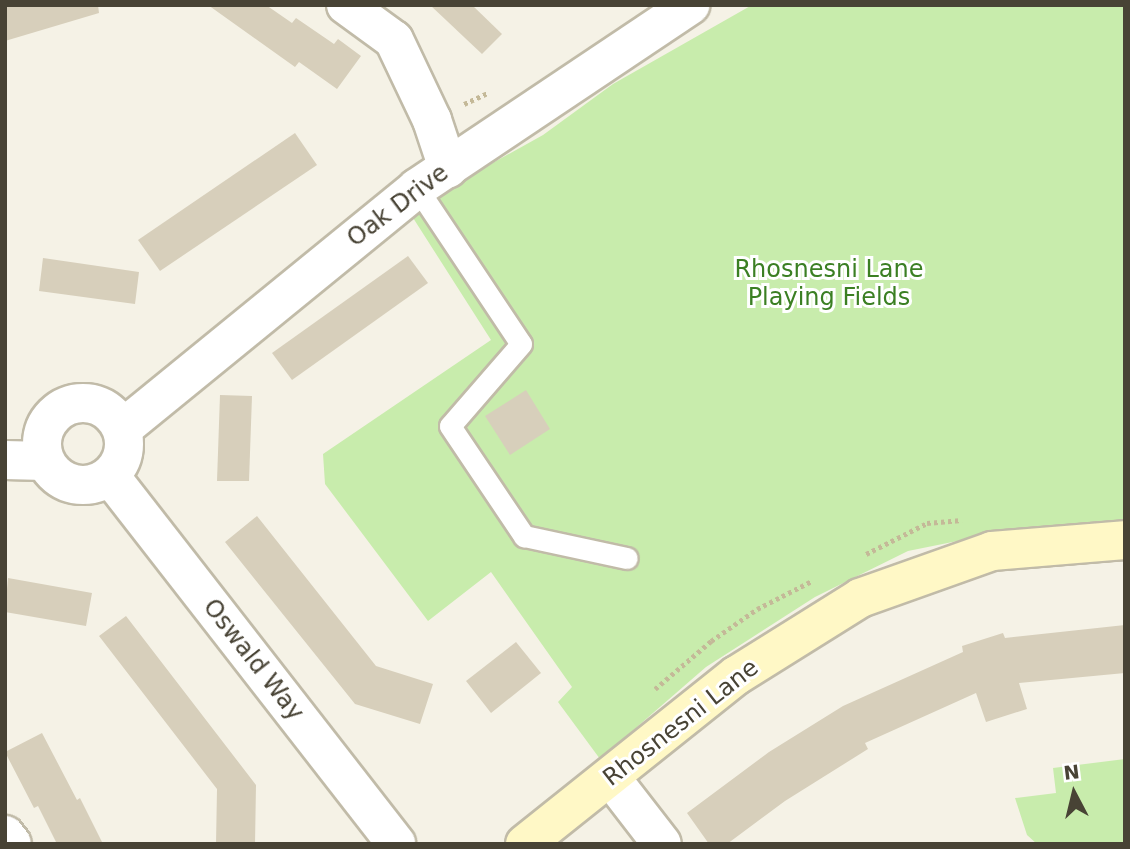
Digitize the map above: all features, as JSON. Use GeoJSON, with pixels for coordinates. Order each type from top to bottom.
{"type":"FeatureCollection","features":[{"type":"Feature","properties":{"kind":"main road","name":"Rhosnesni Lane"},"geometry":{"type":"LineString","coordinates":[[525,844],[737,675],[860,598],[992,551],[1125,540]]}},
{"type":"Feature","properties":{"kind":"street"},"geometry":{"type":"LineString","coordinates":[[346,5],[394,40],[432,120],[432,178]]}},
{"type":"Feature","properties":{"kind":"street","name":"Oak Drive"},"geometry":{"type":"LineString","coordinates":[[122,429],[432,178],[690,5]]}},
{"type":"Feature","properties":{"kind":"street"},"geometry":{"type":"LineString","coordinates":[[80,402],[106,408],[122,429],[123,454],[110,476],[86,486],[74,484],[52,472],[45,461],[42,435],[47,423],[67,405],[80,402]]}},
{"type":"Feature","properties":{"kind":"street"},"geometry":{"type":"LineString","coordinates":[[5,460],[45,461]]}},
{"type":"Feature","properties":{"kind":"street","name":"Oswald Way"},"geometry":{"type":"LineString","coordinates":[[110,476],[396,844]]}},
{"type":"Feature","properties":{"kind":"street"},"geometry":{"type":"LineString","coordinates":[[611,778],[662,844]]}},
{"type":"Feature","properties":{"kind":"street"},"geometry":{"type":"LineString","coordinates":[[5,835],[12,844]]}},
{"type":"Feature","properties":{"kind":"lane"},"geometry":{"type":"LineString","coordinates":[[432,178],[521,344],[450,426],[524,536],[626,558]]}},
{"type":"Feature","properties":{"kind":"green space","name":"Rhosnesni Lane Playing Fields"},"geometry":{"type":"Polygon","coordinates":[[[752,5],[1125,5],[1125,521],[1012,530],[908,551],[815,597],[706,667],[600,759],[558,702],[572,687],[491,572],[428,621],[325,484],[323,454],[491,340],[408,210],[543,135],[613,84],[752,5]]]}},
{"type":"Feature","properties":{"kind":"green space"},"geometry":{"type":"Polygon","coordinates":[[[1125,759],[1125,844],[1037,844],[1027,835],[1015,798],[1056,793],[1053,768],[1125,759]]]}},
{"type":"Feature","properties":{"kind":"building"},"geometry":{"type":"Polygon","coordinates":[[[5,5],[98,5],[99,13],[5,41],[5,5]]]}},
{"type":"Feature","properties":{"kind":"building"},"geometry":{"type":"Polygon","coordinates":[[[208,5],[266,5],[292,23],[296,18],[334,44],[338,39],[361,56],[337,89],[299,62],[295,67],[208,5]]]}},
{"type":"Feature","properties":{"kind":"building"},"geometry":{"type":"Polygon","coordinates":[[[430,5],[472,5],[502,34],[482,54],[430,5]]]}},
{"type":"Feature","properties":{"kind":"building"},"geometry":{"type":"Polygon","coordinates":[[[295,133],[317,165],[160,271],[138,240],[295,133]]]}},
{"type":"Feature","properties":{"kind":"building"},"geometry":{"type":"Polygon","coordinates":[[[408,256],[428,283],[292,380],[272,353],[408,256]]]}},
{"type":"Feature","properties":{"kind":"building"},"geometry":{"type":"Polygon","coordinates":[[[43,258],[139,272],[135,304],[39,291],[43,258]]]}},
{"type":"Feature","properties":{"kind":"building"},"geometry":{"type":"Polygon","coordinates":[[[526,390],[550,429],[510,455],[485,416],[526,390]]]}},
{"type":"Feature","properties":{"kind":"building"},"geometry":{"type":"Polygon","coordinates":[[[220,395],[252,396],[249,481],[217,481],[220,395]]]}},
{"type":"Feature","properties":{"kind":"building"},"geometry":{"type":"Polygon","coordinates":[[[257,516],[376,666],[433,684],[420,724],[355,704],[225,542],[257,516]]]}},
{"type":"Feature","properties":{"kind":"building"},"geometry":{"type":"Polygon","coordinates":[[[8,578],[92,593],[86,626],[5,612],[8,578]]]}},
{"type":"Feature","properties":{"kind":"building"},"geometry":{"type":"Polygon","coordinates":[[[126,616],[256,785],[255,844],[216,844],[217,789],[99,636],[126,616]]]}},
{"type":"Feature","properties":{"kind":"building"},"geometry":{"type":"Polygon","coordinates":[[[1125,625],[1125,673],[1019,683],[1027,709],[986,722],[976,693],[865,743],[868,749],[785,801],[727,844],[709,844],[687,813],[769,752],[843,706],[963,652],[962,646],[1003,633],[1005,638],[1125,625]]]}},
{"type":"Feature","properties":{"kind":"building"},"geometry":{"type":"Polygon","coordinates":[[[516,642],[541,673],[491,713],[466,681],[516,642]]]}},
{"type":"Feature","properties":{"kind":"building"},"geometry":{"type":"Polygon","coordinates":[[[42,733],[103,844],[57,844],[38,806],[34,808],[5,752],[42,733]]]}}]}
